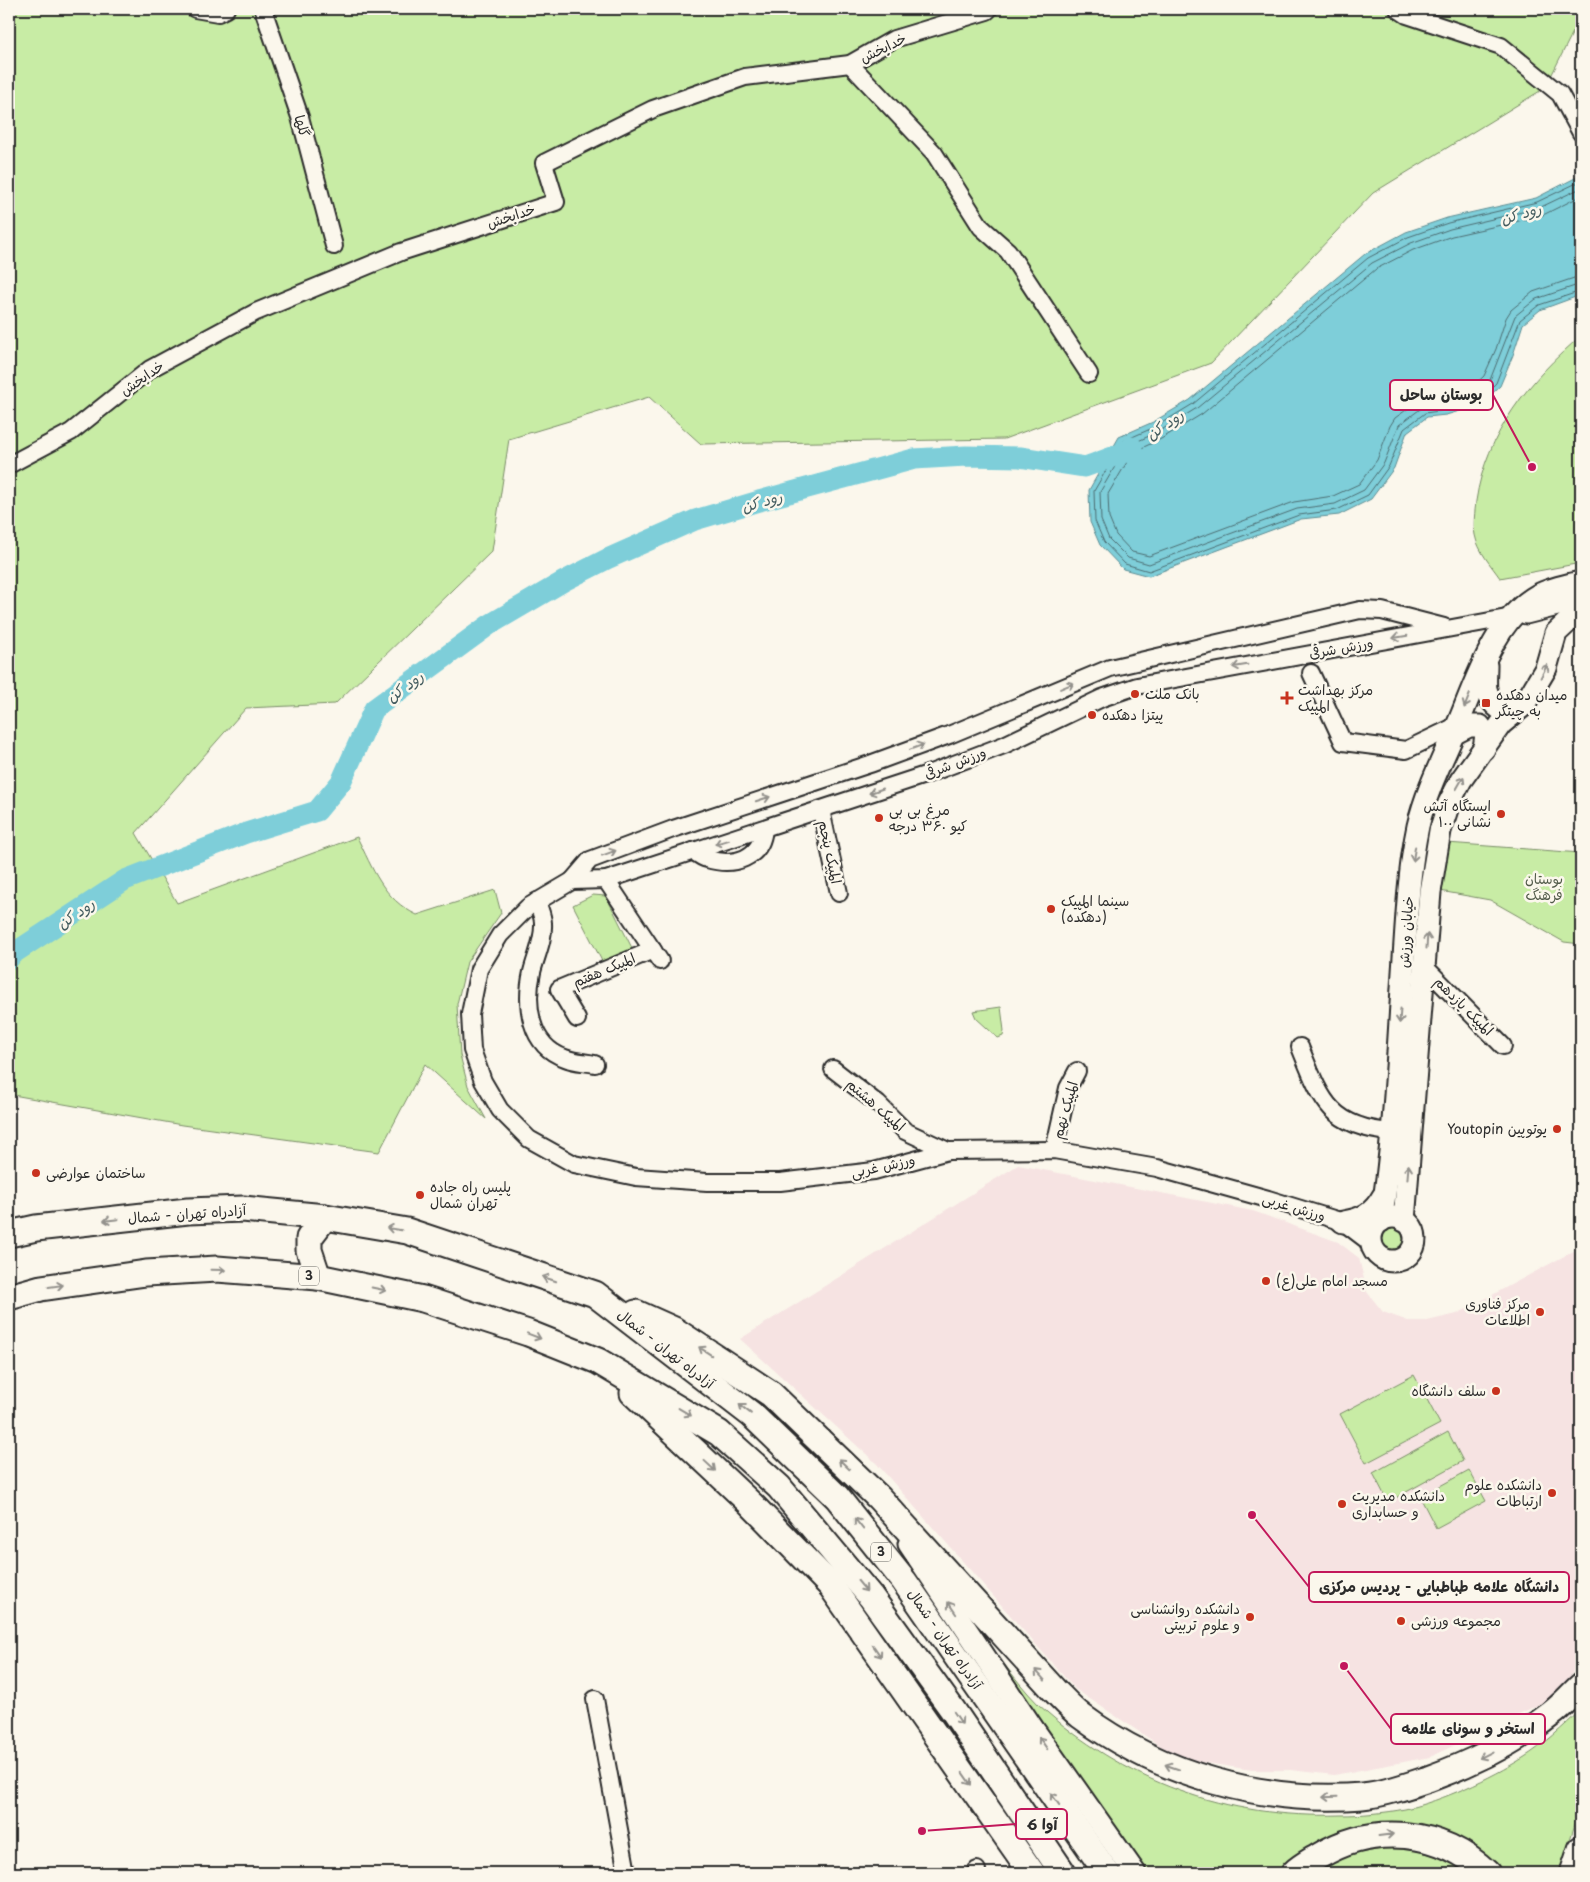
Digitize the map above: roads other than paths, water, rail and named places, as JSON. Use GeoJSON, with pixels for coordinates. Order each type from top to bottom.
{"type":"FeatureCollection","features":[{"type":"Feature","properties":{"kind":"highway","name":"آزادراه تهران - شمال"},"geometry":{"type":"LineString","coordinates":[[9,1234],[36,1228],[179,1212],[243,1208],[325,1217],[407,1231],[595,1294],[752,1415],[837,1497],[904,1581],[1106,1873]]}},
{"type":"Feature","properties":{"kind":"highway"},"geometry":{"type":"LineString","coordinates":[[318,1276],[309,1250],[309,1238],[325,1217]]}},
{"type":"Feature","properties":{"kind":"highway","name":"3"},"geometry":{"type":"LineString","coordinates":[[9,1296],[41,1288],[146,1273],[217,1269],[318,1276],[423,1298],[528,1333],[598,1361],[720,1433],[779,1487],[871,1597],[952,1709],[1064,1873]]}},
{"type":"Feature","properties":{"kind":"highway"},"geometry":{"type":"LineString","coordinates":[[595,1294],[674,1330],[771,1394],[879,1498],[1054,1690],[1080,1715],[1125,1744],[1164,1764],[1248,1789],[1311,1797],[1364,1796],[1410,1785],[1462,1767],[1511,1742],[1552,1713],[1581,1686]]}},
{"type":"Feature","properties":{"kind":"highway"},"geometry":{"type":"LineString","coordinates":[[598,1361],[751,1504],[831,1586],[1032,1873]]}},
{"type":"Feature","properties":{"kind":"highway"},"geometry":{"type":"LineString","coordinates":[[1294,1873],[1329,1850],[1362,1838],[1398,1834],[1446,1846],[1474,1861],[1487,1873]]}},
{"type":"Feature","properties":{"kind":"highway"},"geometry":{"type":"LineString","coordinates":[[1574,1873],[1581,1849]]}},
{"type":"Feature","properties":{"kind":"main road","name":"خیابان ورزش"},"geometry":{"type":"LineString","coordinates":[[1381,1221],[1386,1190],[1391,1132],[1409,890],[1418,825],[1439,764],[1486,656],[1512,617],[1538,596],[1557,588],[1581,582]]}},
{"type":"Feature","properties":{"kind":"main road"},"geometry":{"type":"LineString","coordinates":[[1512,617],[1581,598]]}},
{"type":"Feature","properties":{"kind":"main road"},"geometry":{"type":"LineString","coordinates":[[1556,633],[1573,617],[1581,615]]}},
{"type":"Feature","properties":{"kind":"main road"},"geometry":{"type":"LineString","coordinates":[[1556,633],[1581,630]]}},
{"type":"Feature","properties":{"kind":"main road","name":"خیابان ورزش"},"geometry":{"type":"LineString","coordinates":[[1404,1221],[1430,892],[1440,831],[1449,803],[1461,780],[1501,724],[1524,705],[1546,668],[1556,633]]}},
{"type":"Feature","properties":{"kind":"main road"},"geometry":{"type":"LineString","coordinates":[[1486,656],[1486,688],[1490,699],[1496,706],[1504,710],[1512,711],[1524,705]]}},
{"type":"Feature","properties":{"kind":"main road"},"geometry":{"type":"LineString","coordinates":[[1455,729],[1480,726],[1486,734],[1484,749]]}},
{"type":"Feature","properties":{"kind":"main road"},"geometry":{"type":"LineString","coordinates":[[1343,1222],[1358,1220],[1370,1214],[1378,1205],[1386,1190]]}},
{"type":"Feature","properties":{"kind":"main road"},"geometry":{"type":"LineString","coordinates":[[1393,1218],[1404,1221],[1413,1232],[1413,1246],[1405,1257],[1399,1260],[1385,1260],[1374,1250],[1372,1244],[1373,1231],[1381,1221],[1393,1218]]}},
{"type":"Feature","properties":{"kind":"main road"},"geometry":{"type":"LineString","coordinates":[[879,1498],[1034,1730],[1135,1873]]}},
{"type":"Feature","properties":{"kind":"street"},"geometry":{"type":"LineString","coordinates":[[195,9],[218,13],[226,9]]}},
{"type":"Feature","properties":{"kind":"street","name":"گلها"},"geometry":{"type":"LineString","coordinates":[[262,9],[300,117],[334,246]]}},
{"type":"Feature","properties":{"kind":"street","name":"خدابخش"},"geometry":{"type":"LineString","coordinates":[[9,465],[71,432],[150,369],[256,312],[401,252],[556,202],[544,163],[653,109],[745,77],[850,64],[894,39],[989,9]]}},
{"type":"Feature","properties":{"kind":"street"},"geometry":{"type":"LineString","coordinates":[[1398,9],[1407,15],[1501,46],[1560,94],[1581,132]]}},
{"type":"Feature","properties":{"kind":"street"},"geometry":{"type":"LineString","coordinates":[[850,64],[934,153],[981,227],[1008,251],[1089,374]]}},
{"type":"Feature","properties":{"kind":"street"},"geometry":{"type":"LineString","coordinates":[[572,881],[590,860],[673,829],[870,764],[950,735],[1110,668],[1360,610],[1382,611],[1448,628]]}},
{"type":"Feature","properties":{"kind":"street","name":"ورزش شرقی"},"geometry":{"type":"LineString","coordinates":[[470,1014],[479,969],[500,935],[528,907],[572,881],[606,880],[928,774],[995,748],[1102,698],[1137,686],[1512,617]]}},
{"type":"Feature","properties":{"kind":"street"},"geometry":{"type":"LineString","coordinates":[[1311,673],[1343,742],[1406,750],[1455,729]]}},
{"type":"Feature","properties":{"kind":"street","name":"المپیک پنجم"},"geometry":{"type":"LineString","coordinates":[[821,810],[839,894]]}},
{"type":"Feature","properties":{"kind":"street"},"geometry":{"type":"LineString","coordinates":[[693,851],[706,859],[730,862],[750,857],[763,840],[764,829]]}},
{"type":"Feature","properties":{"kind":"street","name":"المپیک هفتم"},"geometry":{"type":"LineString","coordinates":[[577,1019],[559,989],[656,956],[606,880]]}},
{"type":"Feature","properties":{"kind":"street"},"geometry":{"type":"LineString","coordinates":[[537,901],[543,921],[543,933],[532,971],[529,991],[530,1016],[537,1035],[553,1052],[565,1058],[595,1064]]}},
{"type":"Feature","properties":{"kind":"street","name":"المپیک یازدهم"},"geometry":{"type":"LineString","coordinates":[[1425,967],[1503,1046]]}},
{"type":"Feature","properties":{"kind":"street","name":"ورزش غربی"},"geometry":{"type":"LineString","coordinates":[[470,1014],[472,1050],[483,1081],[500,1110],[529,1139],[574,1164],[636,1177],[708,1182],[780,1182],[874,1171],[948,1151],[1054,1150],[1156,1168],[1268,1199],[1343,1222],[1372,1244]]}},
{"type":"Feature","properties":{"kind":"street"},"geometry":{"type":"LineString","coordinates":[[1300,1047],[1316,1087],[1335,1114],[1351,1124],[1369,1130],[1391,1132]]}},
{"type":"Feature","properties":{"kind":"street","name":"المپیک هشتم"},"geometry":{"type":"LineString","coordinates":[[834,1069],[878,1104],[905,1131],[948,1151]]}},
{"type":"Feature","properties":{"kind":"street","name":"المپیک نهم"},"geometry":{"type":"LineString","coordinates":[[1054,1150],[1068,1088],[1077,1071]]}},
{"type":"Feature","properties":{"kind":"street"},"geometry":{"type":"LineString","coordinates":[[595,1700],[627,1873]]}},
{"type":"Feature","properties":{"kind":"water"},"geometry":{"type":"Polygon","coordinates":[[[1581,175],[1581,295],[1540,310],[1523,324],[1500,386],[1480,405],[1446,415],[1427,417],[1407,432],[1394,468],[1371,499],[1339,515],[1301,519],[1149,576],[1123,569],[1100,545],[1090,522],[1089,490],[1119,437],[1153,422],[1190,400],[1365,254],[1406,232],[1447,218],[1536,198],[1581,175]]]}},
{"type":"Feature","properties":{"kind":"waterway","name":"رود کن"},"geometry":{"type":"LineString","coordinates":[[9,959],[11,955],[125,880],[246,833],[317,811],[341,782],[374,709],[489,625],[564,581],[607,559],[695,520],[914,459],[966,456],[1020,457],[1085,467],[1123,453],[1132,447]]}},
{"type":"Feature","properties":{"kind":"place","name":"بوستان ساحل"},"geometry":{"type":"Point","coordinates":[1532,467]}},
{"type":"Feature","properties":{"kind":"place","name":"بانک ملت"},"geometry":{"type":"Point","coordinates":[1135,694]}},
{"type":"Feature","properties":{"kind":"place","name":"مرکز بهداشت المپیک"},"geometry":{"type":"Point","coordinates":[1287,698]}},
{"type":"Feature","properties":{"kind":"place","name":"میدان دهکده به چیتگر"},"geometry":{"type":"Point","coordinates":[1486,703]}},
{"type":"Feature","properties":{"kind":"place","name":"پیتزا دهکده"},"geometry":{"type":"Point","coordinates":[1092,715]}},
{"type":"Feature","properties":{"kind":"place","name":"ایستگاه آتش نشانی ۱۰۰"},"geometry":{"type":"Point","coordinates":[1501,814]}},
{"type":"Feature","properties":{"kind":"place","name":"مرغ بی بی کیو ۳۶۰ درجه"},"geometry":{"type":"Point","coordinates":[879,818]}},
{"type":"Feature","properties":{"kind":"place","name":"سینما المپیک (دهکده)"},"geometry":{"type":"Point","coordinates":[1051,909]}},
{"type":"Feature","properties":{"kind":"place","name":"Youtopin یوتوپین"},"geometry":{"type":"Point","coordinates":[1557,1129]}},
{"type":"Feature","properties":{"kind":"place","name":"ساختمان عوارضی"},"geometry":{"type":"Point","coordinates":[36,1173]}},
{"type":"Feature","properties":{"kind":"place","name":"پلیس راه جاده تهران شمال"},"geometry":{"type":"Point","coordinates":[420,1195]}},
{"type":"Feature","properties":{"kind":"place","name":"مسجد امام علی(ع)"},"geometry":{"type":"Point","coordinates":[1266,1281]}},
{"type":"Feature","properties":{"kind":"place","name":"مرکز فناوری اطلاعات"},"geometry":{"type":"Point","coordinates":[1540,1312]}},
{"type":"Feature","properties":{"kind":"place","name":"سلف دانشگاه"},"geometry":{"type":"Point","coordinates":[1496,1391]}},
{"type":"Feature","properties":{"kind":"place","name":"دانشکده علوم ارتباطات"},"geometry":{"type":"Point","coordinates":[1552,1493]}},
{"type":"Feature","properties":{"kind":"place","name":"دانشکده مدیریت و حسابداری"},"geometry":{"type":"Point","coordinates":[1342,1504]}},
{"type":"Feature","properties":{"kind":"place","name":"دانشگاه علامه طباطبایی - پردیس مرکزی"},"geometry":{"type":"Point","coordinates":[1252,1515]}},
{"type":"Feature","properties":{"kind":"place","name":"دانشکده روانشناسی و علوم تربیتی"},"geometry":{"type":"Point","coordinates":[1250,1617]}},
{"type":"Feature","properties":{"kind":"place","name":"مجموعه ورزشی"},"geometry":{"type":"Point","coordinates":[1401,1621]}},
{"type":"Feature","properties":{"kind":"place","name":"استخر و سونای علامه"},"geometry":{"type":"Point","coordinates":[1344,1666]}},
{"type":"Feature","properties":{"kind":"place","name":"آوا 6"},"geometry":{"type":"Point","coordinates":[922,1831]}},
{"type":"Feature","properties":{"kind":"park label","name":"بوستان فرهنگ"},"geometry":{"type":"Point","coordinates":[1544,888]}}]}
